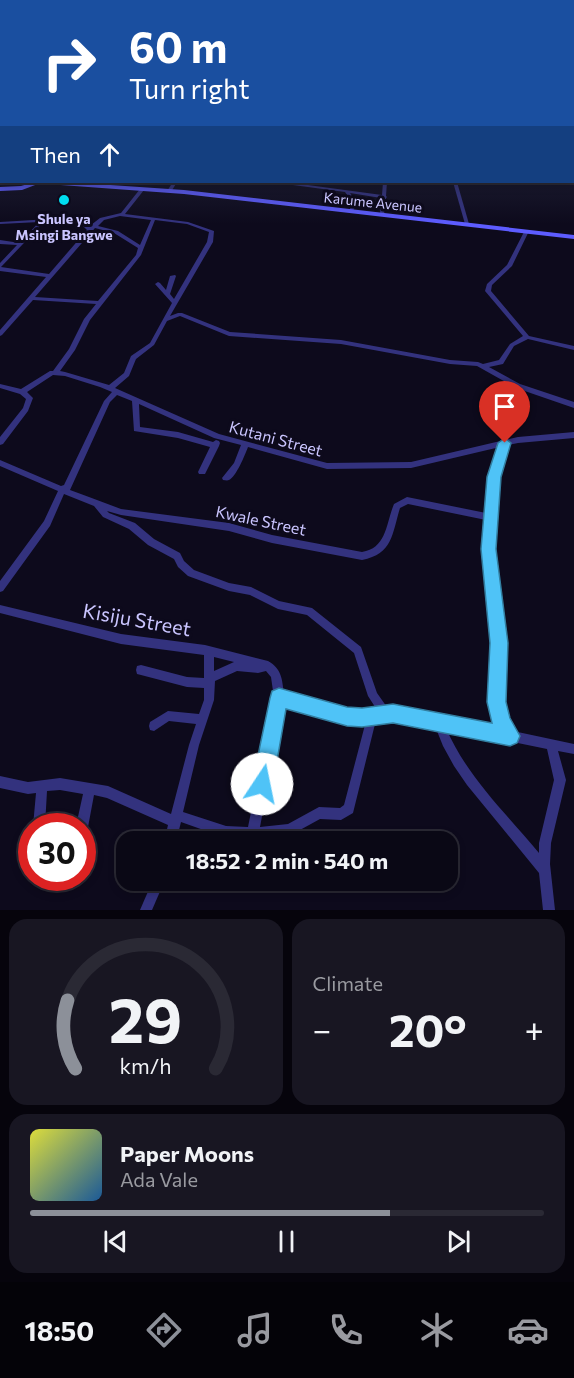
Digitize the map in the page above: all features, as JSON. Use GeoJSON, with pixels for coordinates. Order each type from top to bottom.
{"type":"FeatureCollection","features":[{"type":"Feature","properties":{"kind":"street","name":"Karume Avenue"},"geometry":{"type":"LineString","coordinates":[[0,189],[22,188],[40,183]]}},
{"type":"Feature","properties":{"kind":"street","name":"Karume Avenue"},"geometry":{"type":"LineString","coordinates":[[54,183],[168,191],[574,237]]}},
{"type":"Feature","properties":{"kind":"street"},"geometry":{"type":"LineString","coordinates":[[109,188],[115,183]]}},
{"type":"Feature","properties":{"kind":"street"},"geometry":{"type":"LineString","coordinates":[[168,191],[175,183]]}},
{"type":"Feature","properties":{"kind":"street"},"geometry":{"type":"LineString","coordinates":[[382,215],[385,183]]}},
{"type":"Feature","properties":{"kind":"street"},"geometry":{"type":"LineString","coordinates":[[455,183],[467,224]]}},
{"type":"Feature","properties":{"kind":"street"},"geometry":{"type":"LineString","coordinates":[[293,184],[327,186],[344,192],[385,197]]}},
{"type":"Feature","properties":{"kind":"street"},"geometry":{"type":"LineString","coordinates":[[344,192],[349,186]]}},
{"type":"Feature","properties":{"kind":"street"},"geometry":{"type":"LineString","coordinates":[[122,215],[142,190]]}},
{"type":"Feature","properties":{"kind":"street"},"geometry":{"type":"LineString","coordinates":[[344,192],[355,203],[351,211]]}},
{"type":"Feature","properties":{"kind":"street"},"geometry":{"type":"LineString","coordinates":[[0,334],[92,228],[104,219],[122,215],[188,223],[212,231],[210,242],[173,303],[152,344],[131,360],[127,374],[113,390],[47,523],[0,588]]}},
{"type":"Feature","properties":{"kind":"street"},"geometry":{"type":"LineString","coordinates":[[0,223],[73,220],[92,228],[116,232],[141,248]]}},
{"type":"Feature","properties":{"kind":"street"},"geometry":{"type":"LineString","coordinates":[[22,392],[56,372],[72,350],[87,319],[125,273],[141,248],[153,220]]}},
{"type":"Feature","properties":{"kind":"street"},"geometry":{"type":"LineString","coordinates":[[42,222],[19,244],[0,267],[51,276]]}},
{"type":"Feature","properties":{"kind":"street"},"geometry":{"type":"LineString","coordinates":[[527,231],[509,266],[488,288],[494,300],[527,337],[573,348]]}},
{"type":"Feature","properties":{"kind":"street"},"geometry":{"type":"LineString","coordinates":[[0,242],[19,244]]}},
{"type":"Feature","properties":{"kind":"street"},"geometry":{"type":"LineString","coordinates":[[168,294],[173,276]]}},
{"type":"Feature","properties":{"kind":"street"},"geometry":{"type":"LineString","coordinates":[[158,284],[185,315],[229,334],[341,342],[484,366],[518,386],[574,405]]}},
{"type":"Feature","properties":{"kind":"street"},"geometry":{"type":"LineString","coordinates":[[32,298],[100,303]]}},
{"type":"Feature","properties":{"kind":"street"},"geometry":{"type":"LineString","coordinates":[[165,322],[175,315],[185,315]]}},
{"type":"Feature","properties":{"kind":"street"},"geometry":{"type":"LineString","coordinates":[[484,366],[501,362],[512,345],[527,337]]}},
{"type":"Feature","properties":{"kind":"street","name":"Kutani Street"},"geometry":{"type":"LineString","coordinates":[[56,372],[113,390],[217,435],[315,463],[368,467],[411,465],[505,443],[574,435]]}},
{"type":"Feature","properties":{"kind":"street"},"geometry":{"type":"LineString","coordinates":[[0,387],[22,392],[30,398],[30,402],[0,442]]}},
{"type":"Feature","properties":{"kind":"street"},"geometry":{"type":"LineString","coordinates":[[135,399],[137,429],[178,435],[215,446]]}},
{"type":"Feature","properties":{"kind":"street"},"geometry":{"type":"LineString","coordinates":[[202,472],[215,446],[217,435]]}},
{"type":"Feature","properties":{"kind":"street"},"geometry":{"type":"LineString","coordinates":[[226,478],[237,465],[246,443]]}},
{"type":"Feature","properties":{"kind":"street"},"geometry":{"type":"LineString","coordinates":[[505,443],[496,465],[489,517],[489,549],[499,643],[497,702],[501,722],[510,736]]}},
{"type":"Feature","properties":{"kind":"street","name":"Kwale Street"},"geometry":{"type":"LineString","coordinates":[[0,463],[121,512],[229,527],[272,539],[362,556],[370,555],[383,547],[397,506],[407,500],[489,517]]}},
{"type":"Feature","properties":{"kind":"street"},"geometry":{"type":"LineString","coordinates":[[97,504],[106,515],[132,526],[151,542],[177,556],[181,564],[191,573],[250,591],[278,605],[309,611],[358,650],[380,714]]}},
{"type":"Feature","properties":{"kind":"street","name":"Kisiju Street"},"geometry":{"type":"LineString","coordinates":[[0,609],[121,639],[209,651],[267,666]]}},
{"type":"Feature","properties":{"kind":"street"},"geometry":{"type":"LineString","coordinates":[[173,831],[211,681],[209,651]]}},
{"type":"Feature","properties":{"kind":"street"},"geometry":{"type":"LineString","coordinates":[[141,670],[187,682],[211,681],[237,666],[258,668],[267,666],[276,675],[279,698],[253,831]]}},
{"type":"Feature","properties":{"kind":"street"},"geometry":{"type":"LineString","coordinates":[[279,698],[347,716],[380,714],[438,721],[574,749]]}},
{"type":"Feature","properties":{"kind":"street"},"geometry":{"type":"LineString","coordinates":[[277,831],[289,830],[319,813],[341,814],[350,809],[371,721],[380,714]]}},
{"type":"Feature","properties":{"kind":"street"},"geometry":{"type":"LineString","coordinates":[[154,726],[168,716],[202,720]]}},
{"type":"Feature","properties":{"kind":"street"},"geometry":{"type":"LineString","coordinates":[[438,721],[450,753],[467,777],[545,871]]}},
{"type":"Feature","properties":{"kind":"street"},"geometry":{"type":"LineString","coordinates":[[549,910],[545,843],[560,780],[551,744]]}},
{"type":"Feature","properties":{"kind":"street"},"geometry":{"type":"LineString","coordinates":[[0,782],[28,788],[60,784],[90,789],[118,796],[151,813],[222,831]]}},
{"type":"Feature","properties":{"kind":"street"},"geometry":{"type":"LineString","coordinates":[[40,813],[42,787]]}},
{"type":"Feature","properties":{"kind":"street"},"geometry":{"type":"LineString","coordinates":[[85,813],[90,789]]}},
{"type":"Feature","properties":{"kind":"street"},"geometry":{"type":"LineString","coordinates":[[146,910],[154,891]]}},
{"type":"Feature","properties":{"kind":"place","name":"Shule ya Msingi Bangwe"},"geometry":{"type":"Point","coordinates":[64,200]}},
{"type":"Feature","properties":{"kind":"route"},"geometry":{"type":"LineString","coordinates":[[262,784],[279,698],[347,716],[362,718],[385,713],[510,736],[501,722],[497,702],[499,643],[489,549],[489,517],[494,477],[505,443]]}}]}
